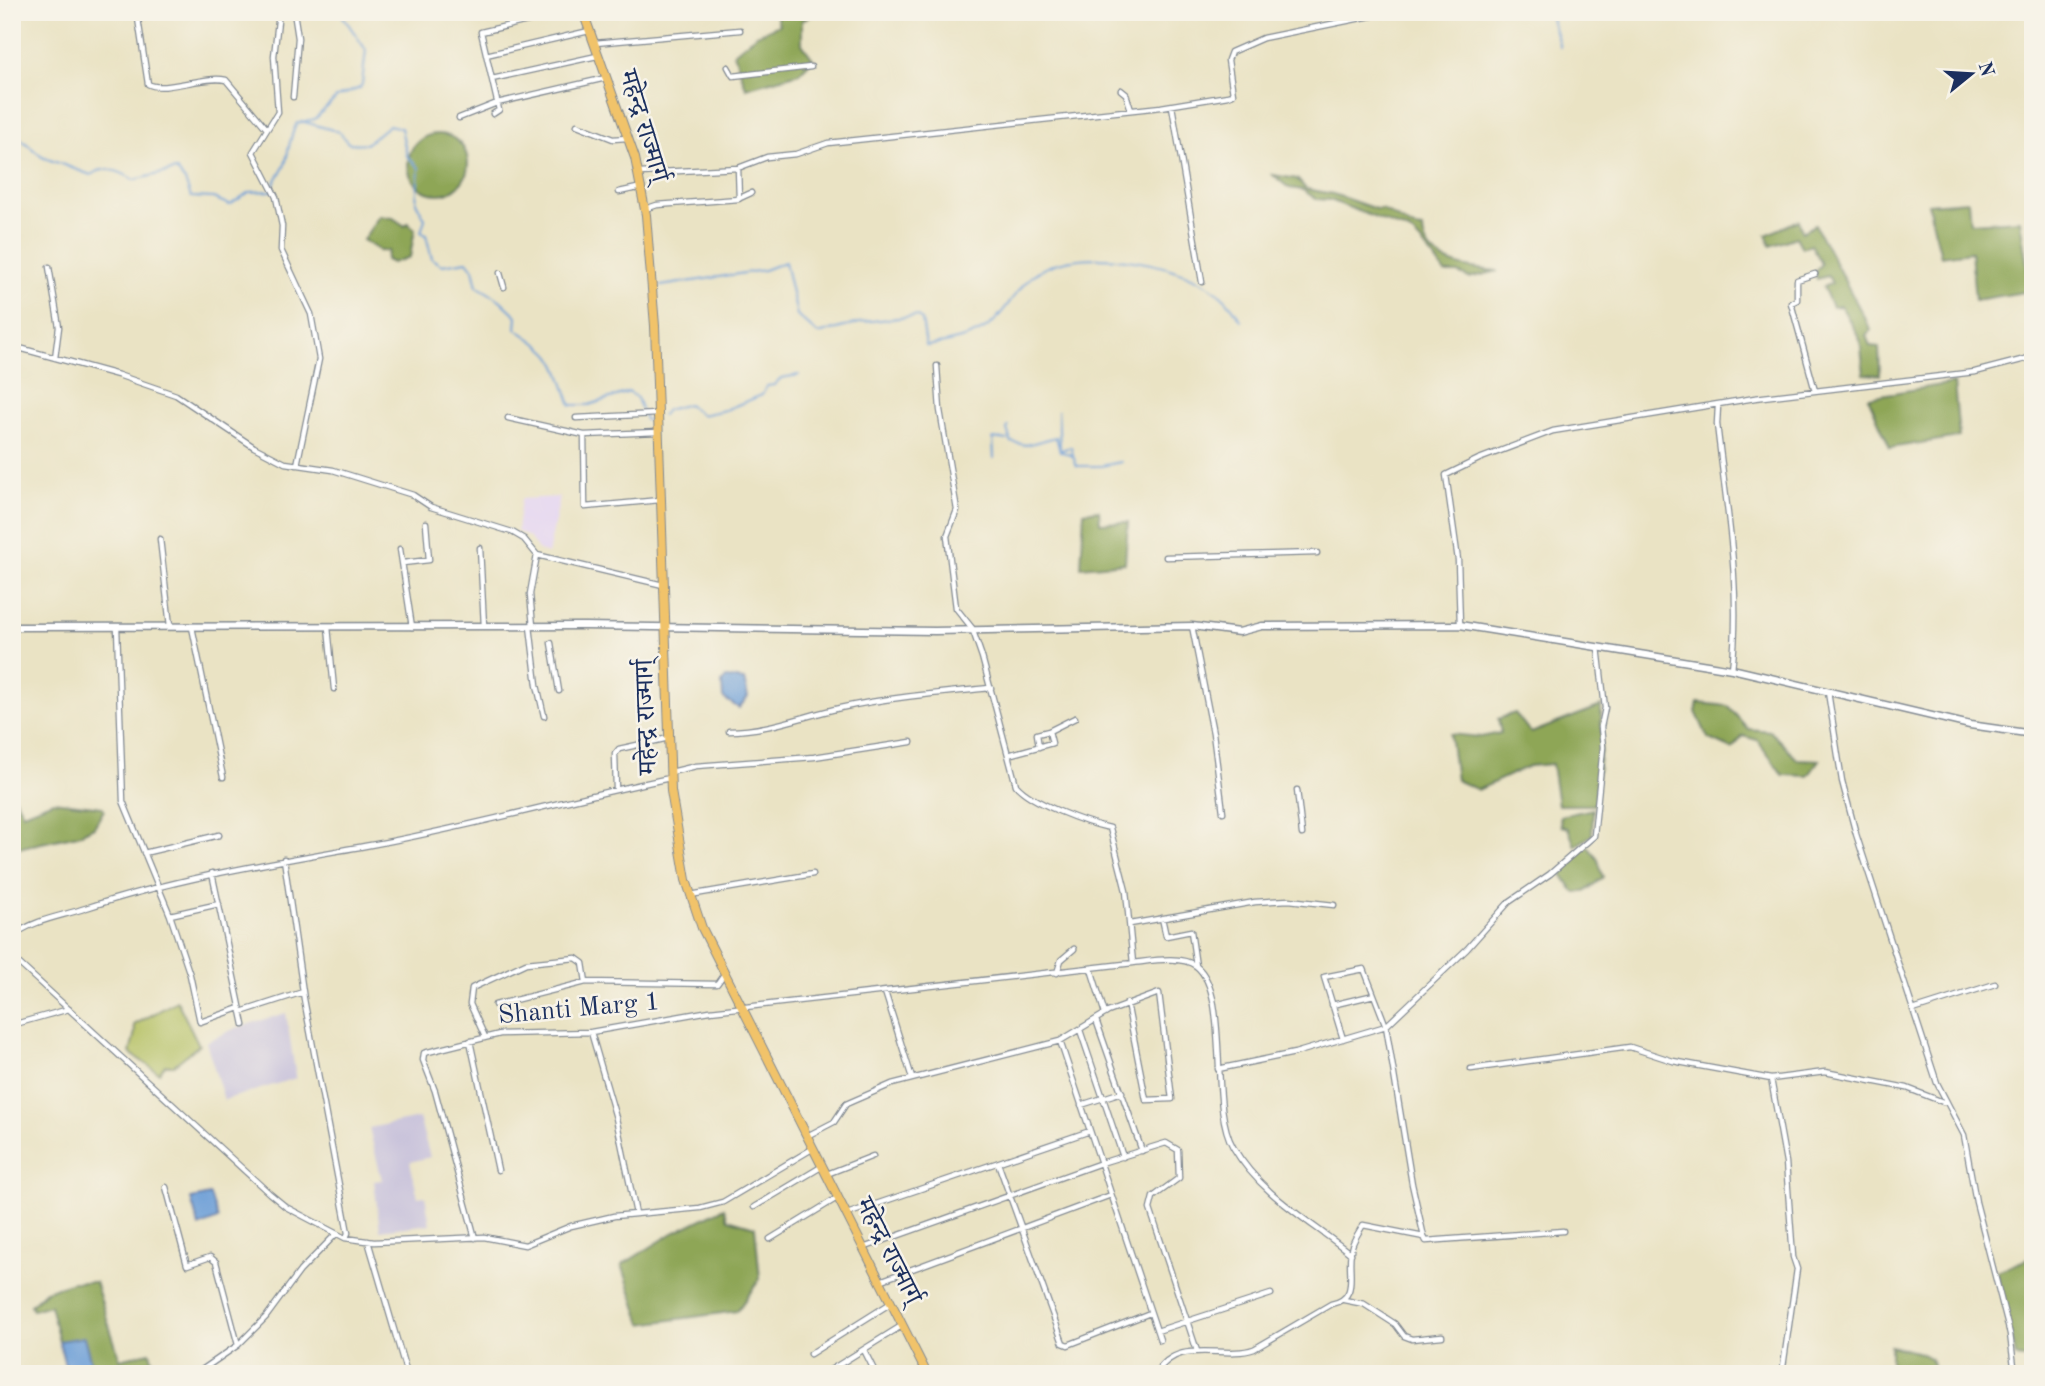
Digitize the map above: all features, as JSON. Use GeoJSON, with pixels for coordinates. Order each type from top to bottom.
{"type":"FeatureCollection","features":[{"type":"Feature","properties":{"kind":"highway","name":"महेन्द्र राज्मार्ग्"},"geometry":{"type":"LineString","coordinates":[[583,12],[639,173],[652,262],[670,775],[674,826],[690,895],[742,1009],[927,1374]]}},
{"type":"Feature","properties":{"kind":"street"},"geometry":{"type":"LineString","coordinates":[[137,12],[148,84],[155,87],[196,80],[226,80],[267,129]]}},
{"type":"Feature","properties":{"kind":"street"},"geometry":{"type":"LineString","coordinates":[[279,12],[274,56],[278,112],[253,152],[280,213],[281,250],[311,314],[319,359],[297,465]]}},
{"type":"Feature","properties":{"kind":"street"},"geometry":{"type":"LineString","coordinates":[[293,97],[298,38],[295,12]]}},
{"type":"Feature","properties":{"kind":"street"},"geometry":{"type":"LineString","coordinates":[[493,114],[499,110],[481,32],[566,12]]}},
{"type":"Feature","properties":{"kind":"street"},"geometry":{"type":"LineString","coordinates":[[639,173],[738,168],[767,156],[796,154],[828,143],[1172,106],[1234,94],[1228,60],[1231,52],[1249,43],[1320,25],[1391,12]]}},
{"type":"Feature","properties":{"kind":"street"},"geometry":{"type":"LineString","coordinates":[[594,43],[740,30]]}},
{"type":"Feature","properties":{"kind":"street"},"geometry":{"type":"LineString","coordinates":[[486,55],[589,31]]}},
{"type":"Feature","properties":{"kind":"street"},"geometry":{"type":"LineString","coordinates":[[492,79],[598,56]]}},
{"type":"Feature","properties":{"kind":"street"},"geometry":{"type":"LineString","coordinates":[[728,67],[733,76],[811,67]]}},
{"type":"Feature","properties":{"kind":"street"},"geometry":{"type":"LineString","coordinates":[[459,118],[496,103],[606,78]]}},
{"type":"Feature","properties":{"kind":"street"},"geometry":{"type":"LineString","coordinates":[[1121,90],[1126,94],[1131,110]]}},
{"type":"Feature","properties":{"kind":"street"},"geometry":{"type":"LineString","coordinates":[[1172,106],[1202,282]]}},
{"type":"Feature","properties":{"kind":"street"},"geometry":{"type":"LineString","coordinates":[[577,125],[613,139],[628,138]]}},
{"type":"Feature","properties":{"kind":"street"},"geometry":{"type":"LineString","coordinates":[[738,168],[739,199]]}},
{"type":"Feature","properties":{"kind":"street"},"geometry":{"type":"LineString","coordinates":[[619,192],[642,187]]}},
{"type":"Feature","properties":{"kind":"street"},"geometry":{"type":"LineString","coordinates":[[645,209],[657,205],[739,199],[751,193]]}},
{"type":"Feature","properties":{"kind":"street"},"geometry":{"type":"LineString","coordinates":[[49,267],[59,327],[55,358]]}},
{"type":"Feature","properties":{"kind":"street"},"geometry":{"type":"LineString","coordinates":[[500,273],[503,286]]}},
{"type":"Feature","properties":{"kind":"street"},"geometry":{"type":"LineString","coordinates":[[1815,274],[1797,280],[1797,300],[1791,303],[1815,391]]}},
{"type":"Feature","properties":{"kind":"street"},"geometry":{"type":"LineString","coordinates":[[12,350],[23,349],[176,395],[254,447],[285,463],[333,470],[414,495],[431,507],[512,532],[524,539],[537,555],[663,585]]}},
{"type":"Feature","properties":{"kind":"street"},"geometry":{"type":"LineString","coordinates":[[1460,625],[1458,560],[1446,475],[1479,459],[1553,431],[1755,398],[1975,372],[2033,357]]}},
{"type":"Feature","properties":{"kind":"street"},"geometry":{"type":"LineString","coordinates":[[937,366],[940,410],[957,510],[947,536],[956,608],[972,628],[991,688],[1016,785],[1029,797],[1094,825],[1110,828],[1126,891],[1133,963]]}},
{"type":"Feature","properties":{"kind":"street"},"geometry":{"type":"LineString","coordinates":[[1718,406],[1717,424],[1736,594],[1736,635],[1732,668]]}},
{"type":"Feature","properties":{"kind":"street"},"geometry":{"type":"LineString","coordinates":[[576,418],[657,414]]}},
{"type":"Feature","properties":{"kind":"street"},"geometry":{"type":"LineString","coordinates":[[508,418],[584,435],[658,432]]}},
{"type":"Feature","properties":{"kind":"street"},"geometry":{"type":"LineString","coordinates":[[584,435],[585,507],[660,500]]}},
{"type":"Feature","properties":{"kind":"street"},"geometry":{"type":"LineString","coordinates":[[402,563],[429,560],[426,523]]}},
{"type":"Feature","properties":{"kind":"street"},"geometry":{"type":"LineString","coordinates":[[160,539],[170,627]]}},
{"type":"Feature","properties":{"kind":"street"},"geometry":{"type":"LineString","coordinates":[[480,548],[484,626]]}},
{"type":"Feature","properties":{"kind":"street"},"geometry":{"type":"LineString","coordinates":[[400,549],[412,626]]}},
{"type":"Feature","properties":{"kind":"street"},"geometry":{"type":"LineString","coordinates":[[1166,557],[1317,553]]}},
{"type":"Feature","properties":{"kind":"street"},"geometry":{"type":"LineString","coordinates":[[537,555],[530,594],[537,685],[544,716]]}},
{"type":"Feature","properties":{"kind":"street"},"geometry":{"type":"LineString","coordinates":[[12,627],[532,626],[935,631],[972,628],[1192,626],[1239,632],[1262,626],[1460,625],[1732,668],[1970,725],[2033,734]]}},
{"type":"Feature","properties":{"kind":"street"},"geometry":{"type":"LineString","coordinates":[[1192,626],[1213,733],[1223,812]]}},
{"type":"Feature","properties":{"kind":"street"},"geometry":{"type":"LineString","coordinates":[[117,627],[123,801],[170,915],[190,975],[200,1022],[303,992]]}},
{"type":"Feature","properties":{"kind":"street"},"geometry":{"type":"LineString","coordinates":[[192,627],[223,777]]}},
{"type":"Feature","properties":{"kind":"street"},"geometry":{"type":"LineString","coordinates":[[328,627],[334,689]]}},
{"type":"Feature","properties":{"kind":"street"},"geometry":{"type":"LineString","coordinates":[[551,643],[558,691]]}},
{"type":"Feature","properties":{"kind":"street"},"geometry":{"type":"LineString","coordinates":[[1218,1069],[1386,1026],[1467,949],[1510,902],[1550,874],[1594,836],[1603,747],[1601,727],[1605,708],[1598,646]]}},
{"type":"Feature","properties":{"kind":"street"},"geometry":{"type":"LineString","coordinates":[[729,731],[755,730],[842,708],[904,697],[991,688]]}},
{"type":"Feature","properties":{"kind":"street"},"geometry":{"type":"LineString","coordinates":[[1828,692],[1842,781],[1856,834],[1944,1102]]}},
{"type":"Feature","properties":{"kind":"street"},"geometry":{"type":"LineString","coordinates":[[1039,747],[1037,734],[1075,718]]}},
{"type":"Feature","properties":{"kind":"street"},"geometry":{"type":"LineString","coordinates":[[1008,755],[1052,743],[1049,731]]}},
{"type":"Feature","properties":{"kind":"street"},"geometry":{"type":"LineString","coordinates":[[616,789],[615,754],[619,749],[669,738]]}},
{"type":"Feature","properties":{"kind":"street"},"geometry":{"type":"LineString","coordinates":[[12,936],[31,923],[47,917],[158,886],[284,859],[380,843],[616,789],[696,766],[817,757],[911,742]]}},
{"type":"Feature","properties":{"kind":"street"},"geometry":{"type":"LineString","coordinates":[[1297,790],[1302,834]]}},
{"type":"Feature","properties":{"kind":"street"},"geometry":{"type":"LineString","coordinates":[[144,853],[219,835]]}},
{"type":"Feature","properties":{"kind":"street"},"geometry":{"type":"LineString","coordinates":[[284,859],[303,992],[348,1233],[345,1238]]}},
{"type":"Feature","properties":{"kind":"street"},"geometry":{"type":"LineString","coordinates":[[212,873],[244,1025]]}},
{"type":"Feature","properties":{"kind":"street"},"geometry":{"type":"LineString","coordinates":[[690,895],[813,874]]}},
{"type":"Feature","properties":{"kind":"street"},"geometry":{"type":"LineString","coordinates":[[1130,924],[1255,902],[1289,900],[1334,905]]}},
{"type":"Feature","properties":{"kind":"street"},"geometry":{"type":"LineString","coordinates":[[170,915],[219,904]]}},
{"type":"Feature","properties":{"kind":"street"},"geometry":{"type":"LineString","coordinates":[[1162,918],[1166,936],[1191,931],[1196,966],[1212,995],[1223,1123],[1232,1146],[1273,1194],[1351,1254]]}},
{"type":"Feature","properties":{"kind":"street"},"geometry":{"type":"LineString","coordinates":[[1056,973],[1061,960],[1074,949]]}},
{"type":"Feature","properties":{"kind":"street"},"geometry":{"type":"LineString","coordinates":[[12,957],[269,1193],[286,1207],[345,1238],[368,1241],[475,1238],[525,1245],[571,1226],[636,1214],[700,1208],[723,1202],[812,1149]]}},
{"type":"Feature","properties":{"kind":"street"},"geometry":{"type":"LineString","coordinates":[[485,1037],[470,1004],[472,988],[526,963],[576,957],[583,963],[586,982]]}},
{"type":"Feature","properties":{"kind":"street","name":"Shanti Marg 1"},"geometry":{"type":"LineString","coordinates":[[475,1238],[422,1056],[485,1037],[509,1034],[591,1032],[742,1009],[1159,960],[1196,966]]}},
{"type":"Feature","properties":{"kind":"street"},"geometry":{"type":"LineString","coordinates":[[1091,969],[1105,1014]]}},
{"type":"Feature","properties":{"kind":"street"},"geometry":{"type":"LineString","coordinates":[[1343,1039],[1324,977],[1364,969],[1386,1026],[1412,1184],[1426,1241],[1563,1231]]}},
{"type":"Feature","properties":{"kind":"street"},"geometry":{"type":"LineString","coordinates":[[495,1005],[586,982],[717,984],[725,973]]}},
{"type":"Feature","properties":{"kind":"street"},"geometry":{"type":"LineString","coordinates":[[1913,1010],[1995,984]]}},
{"type":"Feature","properties":{"kind":"street"},"geometry":{"type":"LineString","coordinates":[[885,992],[912,1078]]}},
{"type":"Feature","properties":{"kind":"street"},"geometry":{"type":"LineString","coordinates":[[806,1137],[834,1122],[846,1104],[912,1078],[1060,1041],[1127,1003],[1159,993],[1172,1099],[1146,1100],[1127,1003]]}},
{"type":"Feature","properties":{"kind":"street"},"geometry":{"type":"LineString","coordinates":[[1332,1005],[1374,995]]}},
{"type":"Feature","properties":{"kind":"street"},"geometry":{"type":"LineString","coordinates":[[12,1025],[69,1009]]}},
{"type":"Feature","properties":{"kind":"street"},"geometry":{"type":"LineString","coordinates":[[1096,1020],[1142,1151]]}},
{"type":"Feature","properties":{"kind":"street"},"geometry":{"type":"LineString","coordinates":[[1080,1030],[1123,1157]]}},
{"type":"Feature","properties":{"kind":"street"},"geometry":{"type":"LineString","coordinates":[[591,1032],[616,1118],[636,1214]]}},
{"type":"Feature","properties":{"kind":"street"},"geometry":{"type":"LineString","coordinates":[[470,1041],[498,1170]]}},
{"type":"Feature","properties":{"kind":"street"},"geometry":{"type":"LineString","coordinates":[[1060,1041],[1160,1340]]}},
{"type":"Feature","properties":{"kind":"street"},"geometry":{"type":"LineString","coordinates":[[1471,1069],[1630,1047],[1673,1061],[1770,1079],[1825,1072],[1907,1088],[1944,1102],[1951,1107],[1964,1135],[1976,1202],[2010,1334],[2015,1374]]}},
{"type":"Feature","properties":{"kind":"street"},"geometry":{"type":"LineString","coordinates":[[1770,1079],[1786,1162],[1793,1257],[1797,1269],[1783,1374]]}},
{"type":"Feature","properties":{"kind":"street"},"geometry":{"type":"LineString","coordinates":[[1081,1105],[1122,1092]]}},
{"type":"Feature","properties":{"kind":"street"},"geometry":{"type":"LineString","coordinates":[[846,1215],[1090,1131]]}},
{"type":"Feature","properties":{"kind":"street"},"geometry":{"type":"LineString","coordinates":[[863,1248],[1166,1143],[1178,1150],[1179,1178],[1153,1197],[1150,1209],[1198,1351]]}},
{"type":"Feature","properties":{"kind":"street"},"geometry":{"type":"LineString","coordinates":[[754,1207],[824,1171],[873,1156]]}},
{"type":"Feature","properties":{"kind":"street"},"geometry":{"type":"LineString","coordinates":[[998,1163],[1065,1345],[1150,1312]]}},
{"type":"Feature","properties":{"kind":"street"},"geometry":{"type":"LineString","coordinates":[[166,1187],[187,1265],[210,1257],[216,1262],[237,1345]]}},
{"type":"Feature","properties":{"kind":"street"},"geometry":{"type":"LineString","coordinates":[[880,1281],[1111,1195]]}},
{"type":"Feature","properties":{"kind":"street"},"geometry":{"type":"LineString","coordinates":[[769,1238],[838,1198]]}},
{"type":"Feature","properties":{"kind":"street"},"geometry":{"type":"LineString","coordinates":[[1156,1374],[1162,1363],[1175,1355],[1198,1351],[1244,1352],[1344,1300],[1351,1291],[1351,1254],[1363,1225],[1424,1237]]}},
{"type":"Feature","properties":{"kind":"street"},"geometry":{"type":"LineString","coordinates":[[196,1374],[237,1345],[266,1317],[300,1271],[336,1234]]}},
{"type":"Feature","properties":{"kind":"street"},"geometry":{"type":"LineString","coordinates":[[368,1241],[407,1374]]}},
{"type":"Feature","properties":{"kind":"street"},"geometry":{"type":"LineString","coordinates":[[1157,1331],[1271,1294]]}},
{"type":"Feature","properties":{"kind":"street"},"geometry":{"type":"LineString","coordinates":[[1344,1300],[1364,1304],[1412,1339],[1441,1336]]}},
{"type":"Feature","properties":{"kind":"street"},"geometry":{"type":"LineString","coordinates":[[810,1354],[891,1303]]}},
{"type":"Feature","properties":{"kind":"street"},"geometry":{"type":"LineString","coordinates":[[824,1374],[903,1325]]}},
{"type":"Feature","properties":{"kind":"street"},"geometry":{"type":"LineString","coordinates":[[864,1350],[876,1374]]}},
{"type":"Feature","properties":{"kind":"street"},"geometry":{"type":"LineString","coordinates":[[208,1365],[213,1374]]}},
{"type":"Feature","properties":{"kind":"shaded area"},"geometry":{"type":"Polygon","coordinates":[[[560,497],[548,554],[538,550],[529,537],[517,531],[521,499],[560,497]]]}},
{"type":"Feature","properties":{"kind":"shaded area"},"geometry":{"type":"Polygon","coordinates":[[[286,1013],[296,1078],[224,1100],[206,1042],[236,1028],[286,1013]]]}},
{"type":"Feature","properties":{"kind":"shaded area"},"geometry":{"type":"Polygon","coordinates":[[[419,1118],[430,1157],[410,1162],[418,1197],[425,1196],[430,1224],[380,1230],[374,1181],[382,1180],[369,1128],[419,1118]]]}},
{"type":"Feature","properties":{"kind":"green space"},"geometry":{"type":"Polygon","coordinates":[[[775,12],[819,12],[802,20],[802,44],[813,59],[799,73],[746,88],[734,53],[756,35],[779,25],[775,12]]]}},
{"type":"Feature","properties":{"kind":"green space"},"geometry":{"type":"Polygon","coordinates":[[[432,134],[444,134],[463,147],[468,164],[466,176],[455,189],[444,194],[432,194],[413,181],[408,170],[408,158],[421,139],[432,134]]]}},
{"type":"Feature","properties":{"kind":"green space"},"geometry":{"type":"Polygon","coordinates":[[[1273,175],[1297,179],[1306,189],[1382,209],[1414,228],[1423,229],[1425,241],[1440,258],[1475,269],[1498,271],[1469,278],[1458,273],[1445,273],[1423,244],[1409,231],[1330,200],[1316,199],[1303,190],[1289,188],[1273,175]]]}},
{"type":"Feature","properties":{"kind":"green space"},"geometry":{"type":"Polygon","coordinates":[[[1968,201],[1970,223],[2020,220],[2031,291],[1975,300],[1971,252],[1941,256],[1928,204],[1968,201]]]}},
{"type":"Feature","properties":{"kind":"green space"},"geometry":{"type":"Polygon","coordinates":[[[379,216],[393,218],[405,226],[408,223],[415,229],[410,257],[392,263],[386,260],[388,251],[380,251],[363,240],[379,216]]]}},
{"type":"Feature","properties":{"kind":"green space"},"geometry":{"type":"Polygon","coordinates":[[[1799,220],[1802,232],[1815,225],[1871,330],[1866,335],[1870,346],[1879,347],[1880,375],[1864,374],[1860,339],[1841,306],[1832,307],[1823,287],[1832,283],[1828,276],[1817,279],[1815,271],[1821,264],[1811,244],[1802,248],[1796,237],[1771,246],[1766,235],[1799,220]]]}},
{"type":"Feature","properties":{"kind":"green space"},"geometry":{"type":"Polygon","coordinates":[[[1954,383],[1959,437],[1890,448],[1868,397],[1954,383]]]}},
{"type":"Feature","properties":{"kind":"green space"},"geometry":{"type":"Polygon","coordinates":[[[1099,510],[1100,523],[1128,522],[1125,563],[1081,567],[1084,512],[1099,510]]]}},
{"type":"Feature","properties":{"kind":"green space"},"geometry":{"type":"Polygon","coordinates":[[[1698,703],[1728,706],[1748,729],[1770,731],[1797,759],[1820,760],[1808,776],[1783,775],[1757,740],[1743,736],[1732,749],[1708,738],[1696,712],[1698,703]]]}},
{"type":"Feature","properties":{"kind":"green space"},"geometry":{"type":"Polygon","coordinates":[[[1601,706],[1601,747],[1594,805],[1558,805],[1552,764],[1529,766],[1478,790],[1456,780],[1450,734],[1481,737],[1501,733],[1498,719],[1515,713],[1531,733],[1601,706]]]}},
{"type":"Feature","properties":{"kind":"green space"},"geometry":{"type":"Polygon","coordinates":[[[15,799],[23,813],[53,801],[102,807],[104,810],[94,827],[78,835],[14,849],[12,804],[15,799]]]}},
{"type":"Feature","properties":{"kind":"green space"},"geometry":{"type":"Polygon","coordinates":[[[1593,809],[1592,835],[1575,846],[1568,828],[1561,826],[1560,816],[1593,809]]]}},
{"type":"Feature","properties":{"kind":"green space"},"geometry":{"type":"Polygon","coordinates":[[[1588,846],[1598,860],[1603,877],[1585,892],[1574,892],[1562,874],[1581,850],[1588,846]]]}},
{"type":"Feature","properties":{"kind":"green space"},"geometry":{"type":"Polygon","coordinates":[[[177,1001],[199,1045],[174,1065],[165,1065],[159,1073],[130,1053],[134,1025],[177,1001]]]}},
{"type":"Feature","properties":{"kind":"green space"},"geometry":{"type":"Polygon","coordinates":[[[724,1208],[728,1219],[755,1227],[760,1279],[737,1311],[642,1324],[622,1265],[673,1233],[724,1208]]]}},
{"type":"Feature","properties":{"kind":"green space"},"geometry":{"type":"Polygon","coordinates":[[[2033,1257],[2033,1359],[2016,1357],[1997,1271],[2033,1257]]]}},
{"type":"Feature","properties":{"kind":"green space"},"geometry":{"type":"Polygon","coordinates":[[[73,1282],[95,1282],[120,1359],[150,1352],[155,1369],[143,1374],[94,1374],[84,1338],[59,1341],[50,1305],[33,1310],[31,1305],[46,1291],[73,1282]]]}},
{"type":"Feature","properties":{"kind":"green space"},"geometry":{"type":"Polygon","coordinates":[[[1890,1346],[1921,1353],[1931,1359],[1933,1374],[1890,1374],[1890,1346]]]}},
{"type":"Feature","properties":{"kind":"water"},"geometry":{"type":"Polygon","coordinates":[[[726,678],[744,680],[748,697],[739,708],[723,698],[722,683],[726,678]]]}},
{"type":"Feature","properties":{"kind":"water"},"geometry":{"type":"Polygon","coordinates":[[[210,1195],[218,1219],[199,1227],[191,1199],[210,1195]]]}},
{"type":"Feature","properties":{"kind":"water"},"geometry":{"type":"Polygon","coordinates":[[[84,1337],[94,1374],[67,1374],[59,1341],[84,1337]]]}},
{"type":"Feature","properties":{"kind":"waterway"},"geometry":{"type":"LineString","coordinates":[[12,131],[42,157],[91,175],[102,170],[113,170],[134,180],[176,170],[185,181],[191,197],[213,198],[230,205],[249,192],[272,191],[285,165],[297,123],[315,119],[337,97],[360,88],[362,84],[366,50],[340,12]]}},
{"type":"Feature","properties":{"kind":"waterway"},"geometry":{"type":"LineString","coordinates":[[1549,12],[1560,47]]}},
{"type":"Feature","properties":{"kind":"waterway"},"geometry":{"type":"LineString","coordinates":[[301,121],[340,132],[348,143],[366,144],[389,125],[401,128],[407,156],[419,168],[416,202],[425,219],[421,232],[426,235],[432,259],[442,265],[467,261],[473,269],[477,286],[500,300],[517,316],[516,329],[541,346],[554,360],[571,405],[589,405],[629,392],[637,398],[645,420],[653,420]]}},
{"type":"Feature","properties":{"kind":"waterway"},"geometry":{"type":"LineString","coordinates":[[661,286],[764,270],[785,262],[797,315],[818,334],[863,322],[916,316],[922,320],[926,346],[960,339],[984,329],[997,318],[1022,286],[1045,268],[1063,262],[1105,258],[1151,264],[1192,277],[1219,293],[1241,320]]}},
{"type":"Feature","properties":{"kind":"waterway"},"geometry":{"type":"LineString","coordinates":[[662,415],[666,410],[688,404],[701,415],[725,410],[762,395],[767,386],[774,385],[781,378],[799,375]]}},
{"type":"Feature","properties":{"kind":"waterway"},"geometry":{"type":"LineString","coordinates":[[1058,411],[1060,447]]}},
{"type":"Feature","properties":{"kind":"waterway"},"geometry":{"type":"LineString","coordinates":[[1009,426],[1007,429],[1011,442],[1026,445],[1056,437],[1060,451],[1073,456],[1077,466],[1101,466],[1121,462]]}},
{"type":"Feature","properties":{"kind":"waterway"},"geometry":{"type":"LineString","coordinates":[[994,458],[993,438],[1007,440]]}},
{"type":"Feature","properties":{"kind":"waterway"},"geometry":{"type":"LineString","coordinates":[[1061,450],[1071,447],[1073,455]]}}]}
